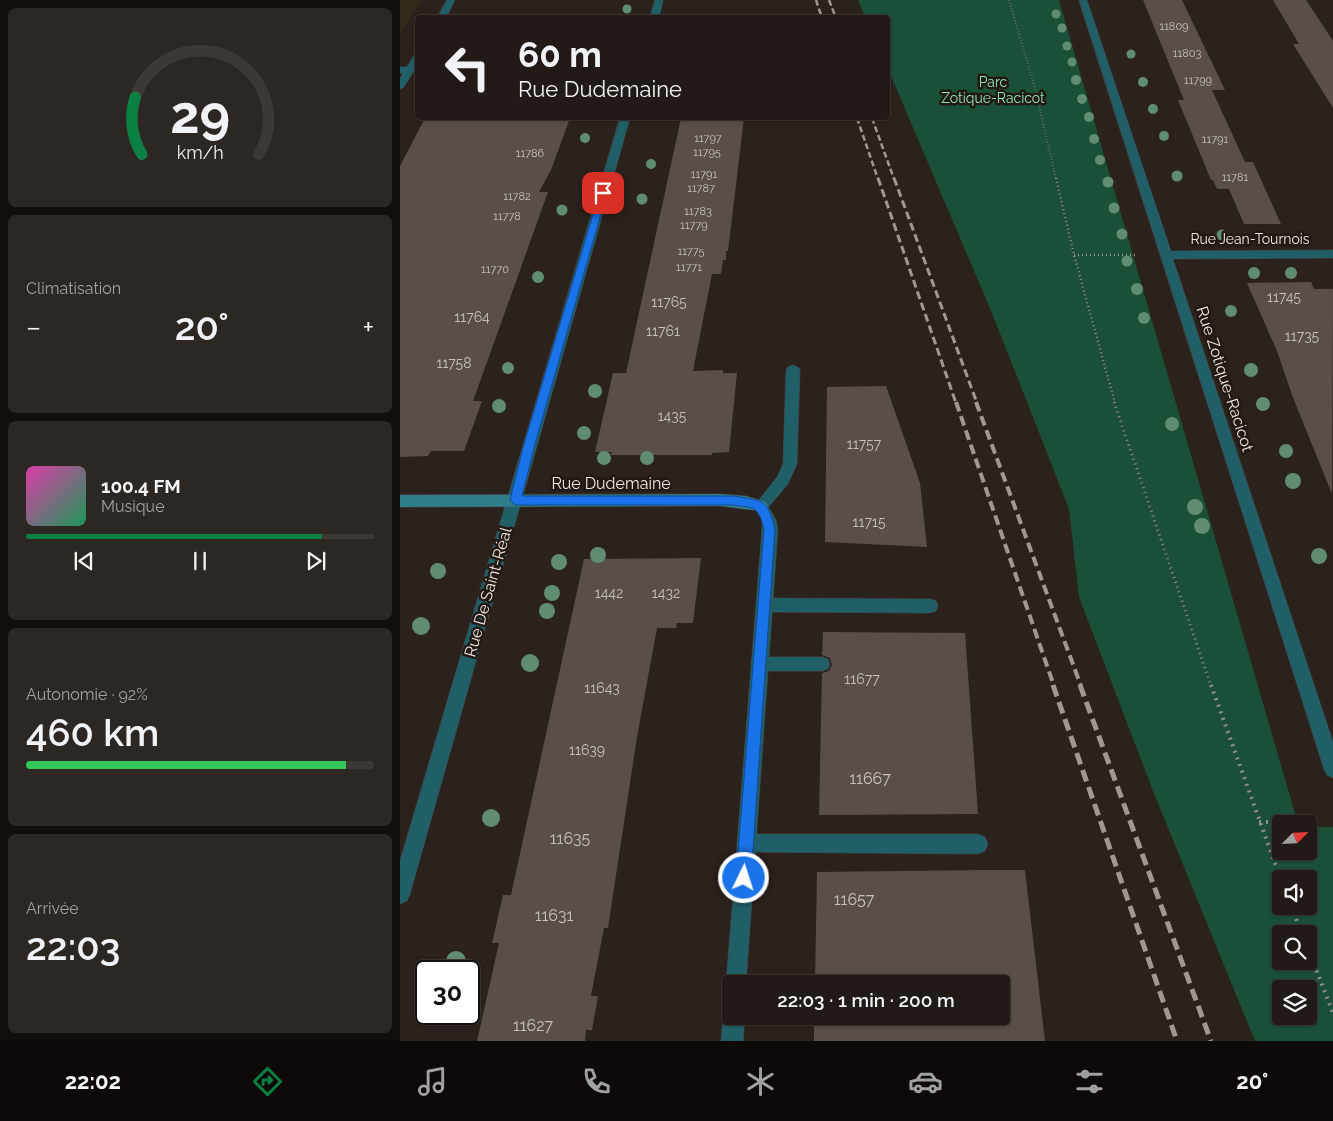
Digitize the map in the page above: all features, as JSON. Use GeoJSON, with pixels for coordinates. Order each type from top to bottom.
{"type":"FeatureCollection","features":[{"type":"Feature","properties":{"kind":"street"},"geometry":{"type":"LineString","coordinates":[[443,15],[451,0]]}},
{"type":"Feature","properties":{"kind":"street"},"geometry":{"type":"LineString","coordinates":[[655,15],[659,0]]}},
{"type":"Feature","properties":{"kind":"street","name":"Rue Zotique-Racicot"},"geometry":{"type":"LineString","coordinates":[[1084,0],[1333,769]]}},
{"type":"Feature","properties":{"kind":"street"},"geometry":{"type":"LineString","coordinates":[[400,86],[405,70],[415,59]]}},
{"type":"Feature","properties":{"kind":"street","name":"Rue De Saint-Réal"},"geometry":{"type":"LineString","coordinates":[[400,894],[624,120]]}},
{"type":"Feature","properties":{"kind":"street","name":"Rue Jean-Tournois"},"geometry":{"type":"LineString","coordinates":[[1167,255],[1333,254]]}},
{"type":"Feature","properties":{"kind":"street"},"geometry":{"type":"LineString","coordinates":[[737,975],[770,529],[769,520],[761,506],[783,480],[790,464],[793,370]]}},
{"type":"Feature","properties":{"kind":"street","name":"Rue Dudemaine"},"geometry":{"type":"LineString","coordinates":[[400,501],[727,500],[761,506]]}},
{"type":"Feature","properties":{"kind":"street"},"geometry":{"type":"LineString","coordinates":[[764,605],[930,606]]}},
{"type":"Feature","properties":{"kind":"street"},"geometry":{"type":"LineString","coordinates":[[759,664],[822,664]]}},
{"type":"Feature","properties":{"kind":"street"},"geometry":{"type":"LineString","coordinates":[[746,843],[978,844]]}},
{"type":"Feature","properties":{"kind":"street"},"geometry":{"type":"LineString","coordinates":[[732,1041],[733,1025]]}},
{"type":"Feature","properties":{"kind":"path"},"geometry":{"type":"LineString","coordinates":[[1009,0],[1035,88],[1074,255],[1096,340],[1122,428],[1277,870]]}},
{"type":"Feature","properties":{"kind":"path"},"geometry":{"type":"LineString","coordinates":[[1074,255],[1136,254]]}},
{"type":"Feature","properties":{"kind":"path"},"geometry":{"type":"LineString","coordinates":[[1259,822],[1272,822]]}},
{"type":"Feature","properties":{"kind":"path"},"geometry":{"type":"LineString","coordinates":[[1316,970],[1333,1013]]}},
{"type":"Feature","properties":{"kind":"shaded area"},"geometry":{"type":"Polygon","coordinates":[[[400,0],[421,0],[400,34],[400,0]]]}},
{"type":"Feature","properties":{"kind":"green space","name":"Parc Zotique-Racicot"},"geometry":{"type":"Polygon","coordinates":[[[858,0],[1059,0],[1295,815],[1272,815],[1272,860],[1318,860],[1318,827],[1333,827],[1333,1041],[1255,1041],[1153,791],[1079,597],[1069,509],[992,313],[890,74],[890,15],[864,15],[858,0]]]}},
{"type":"Feature","properties":{"kind":"building"},"geometry":{"type":"Polygon","coordinates":[[[1143,0],[1182,0],[1225,90],[1212,90],[1245,162],[1253,162],[1281,224],[1244,224],[1229,189],[1217,189],[1213,180],[1211,180],[1178,100],[1184,100],[1143,0]]]}},
{"type":"Feature","properties":{"kind":"building"},"geometry":{"type":"Polygon","coordinates":[[[1273,0],[1306,0],[1333,41],[1333,108],[1293,44],[1299,44],[1273,0]]]}},
{"type":"Feature","properties":{"kind":"building"},"geometry":{"type":"Polygon","coordinates":[[[424,120],[569,120],[551,170],[539,192],[548,192],[473,401],[482,401],[464,451],[431,451],[428,456],[400,457],[400,166],[424,120]]]}},
{"type":"Feature","properties":{"kind":"building"},"geometry":{"type":"Polygon","coordinates":[[[681,120],[744,120],[728,251],[726,251],[726,260],[723,260],[721,274],[712,274],[693,371],[723,370],[723,373],[737,373],[729,452],[712,453],[712,455],[611,455],[612,452],[595,452],[613,373],[626,373],[681,120]]]}},
{"type":"Feature","properties":{"kind":"building"},"geometry":{"type":"Polygon","coordinates":[[[1311,282],[1314,289],[1333,289],[1332,494],[1292,395],[1277,351],[1247,283],[1311,282]]]}},
{"type":"Feature","properties":{"kind":"building"},"geometry":{"type":"Polygon","coordinates":[[[886,386],[920,483],[927,547],[825,542],[827,387],[886,386]]]}},
{"type":"Feature","properties":{"kind":"building"},"geometry":{"type":"Polygon","coordinates":[[[701,558],[693,623],[677,623],[676,628],[657,628],[637,737],[608,928],[604,928],[591,996],[598,996],[592,1030],[586,1030],[585,1041],[477,1041],[499,943],[492,943],[503,895],[511,895],[584,559],[701,558]]]}},
{"type":"Feature","properties":{"kind":"building"},"geometry":{"type":"Polygon","coordinates":[[[823,632],[965,633],[978,814],[819,815],[822,673],[829,671],[832,665],[830,658],[822,655],[823,632]]]}},
{"type":"Feature","properties":{"kind":"building"},"geometry":{"type":"Polygon","coordinates":[[[1025,870],[1045,1041],[814,1041],[814,1025],[1010,1025],[1010,975],[815,975],[817,872],[1025,870]]]}},
{"type":"Feature","properties":{"kind":"railway"},"geometry":{"type":"LineString","coordinates":[[816,0],[821,15]]}},
{"type":"Feature","properties":{"kind":"railway"},"geometry":{"type":"LineString","coordinates":[[829,0],[835,15]]}},
{"type":"Feature","properties":{"kind":"railway"},"geometry":{"type":"LineString","coordinates":[[858,120],[878,179]]}},
{"type":"Feature","properties":{"kind":"railway"},"geometry":{"type":"LineString","coordinates":[[873,120],[894,179]]}},
{"type":"Feature","properties":{"kind":"railway"},"geometry":{"type":"LineString","coordinates":[[878,178],[956,403]]}},
{"type":"Feature","properties":{"kind":"railway"},"geometry":{"type":"LineString","coordinates":[[894,178],[977,403]]}},
{"type":"Feature","properties":{"kind":"railway"},"geometry":{"type":"LineString","coordinates":[[956,402],[1054,686]]}},
{"type":"Feature","properties":{"kind":"railway"},"geometry":{"type":"LineString","coordinates":[[976,402],[1081,686]]}},
{"type":"Feature","properties":{"kind":"railway"},"geometry":{"type":"LineString","coordinates":[[1053,685],[1177,1041]]}},
{"type":"Feature","properties":{"kind":"railway"},"geometry":{"type":"LineString","coordinates":[[1080,685],[1211,1041]]}},
{"type":"Feature","properties":{"kind":"route"},"geometry":{"type":"LineString","coordinates":[[603,193],[529,444],[515,500],[733,500],[761,506],[765,512],[769,520],[770,529],[744,878]]}}]}
